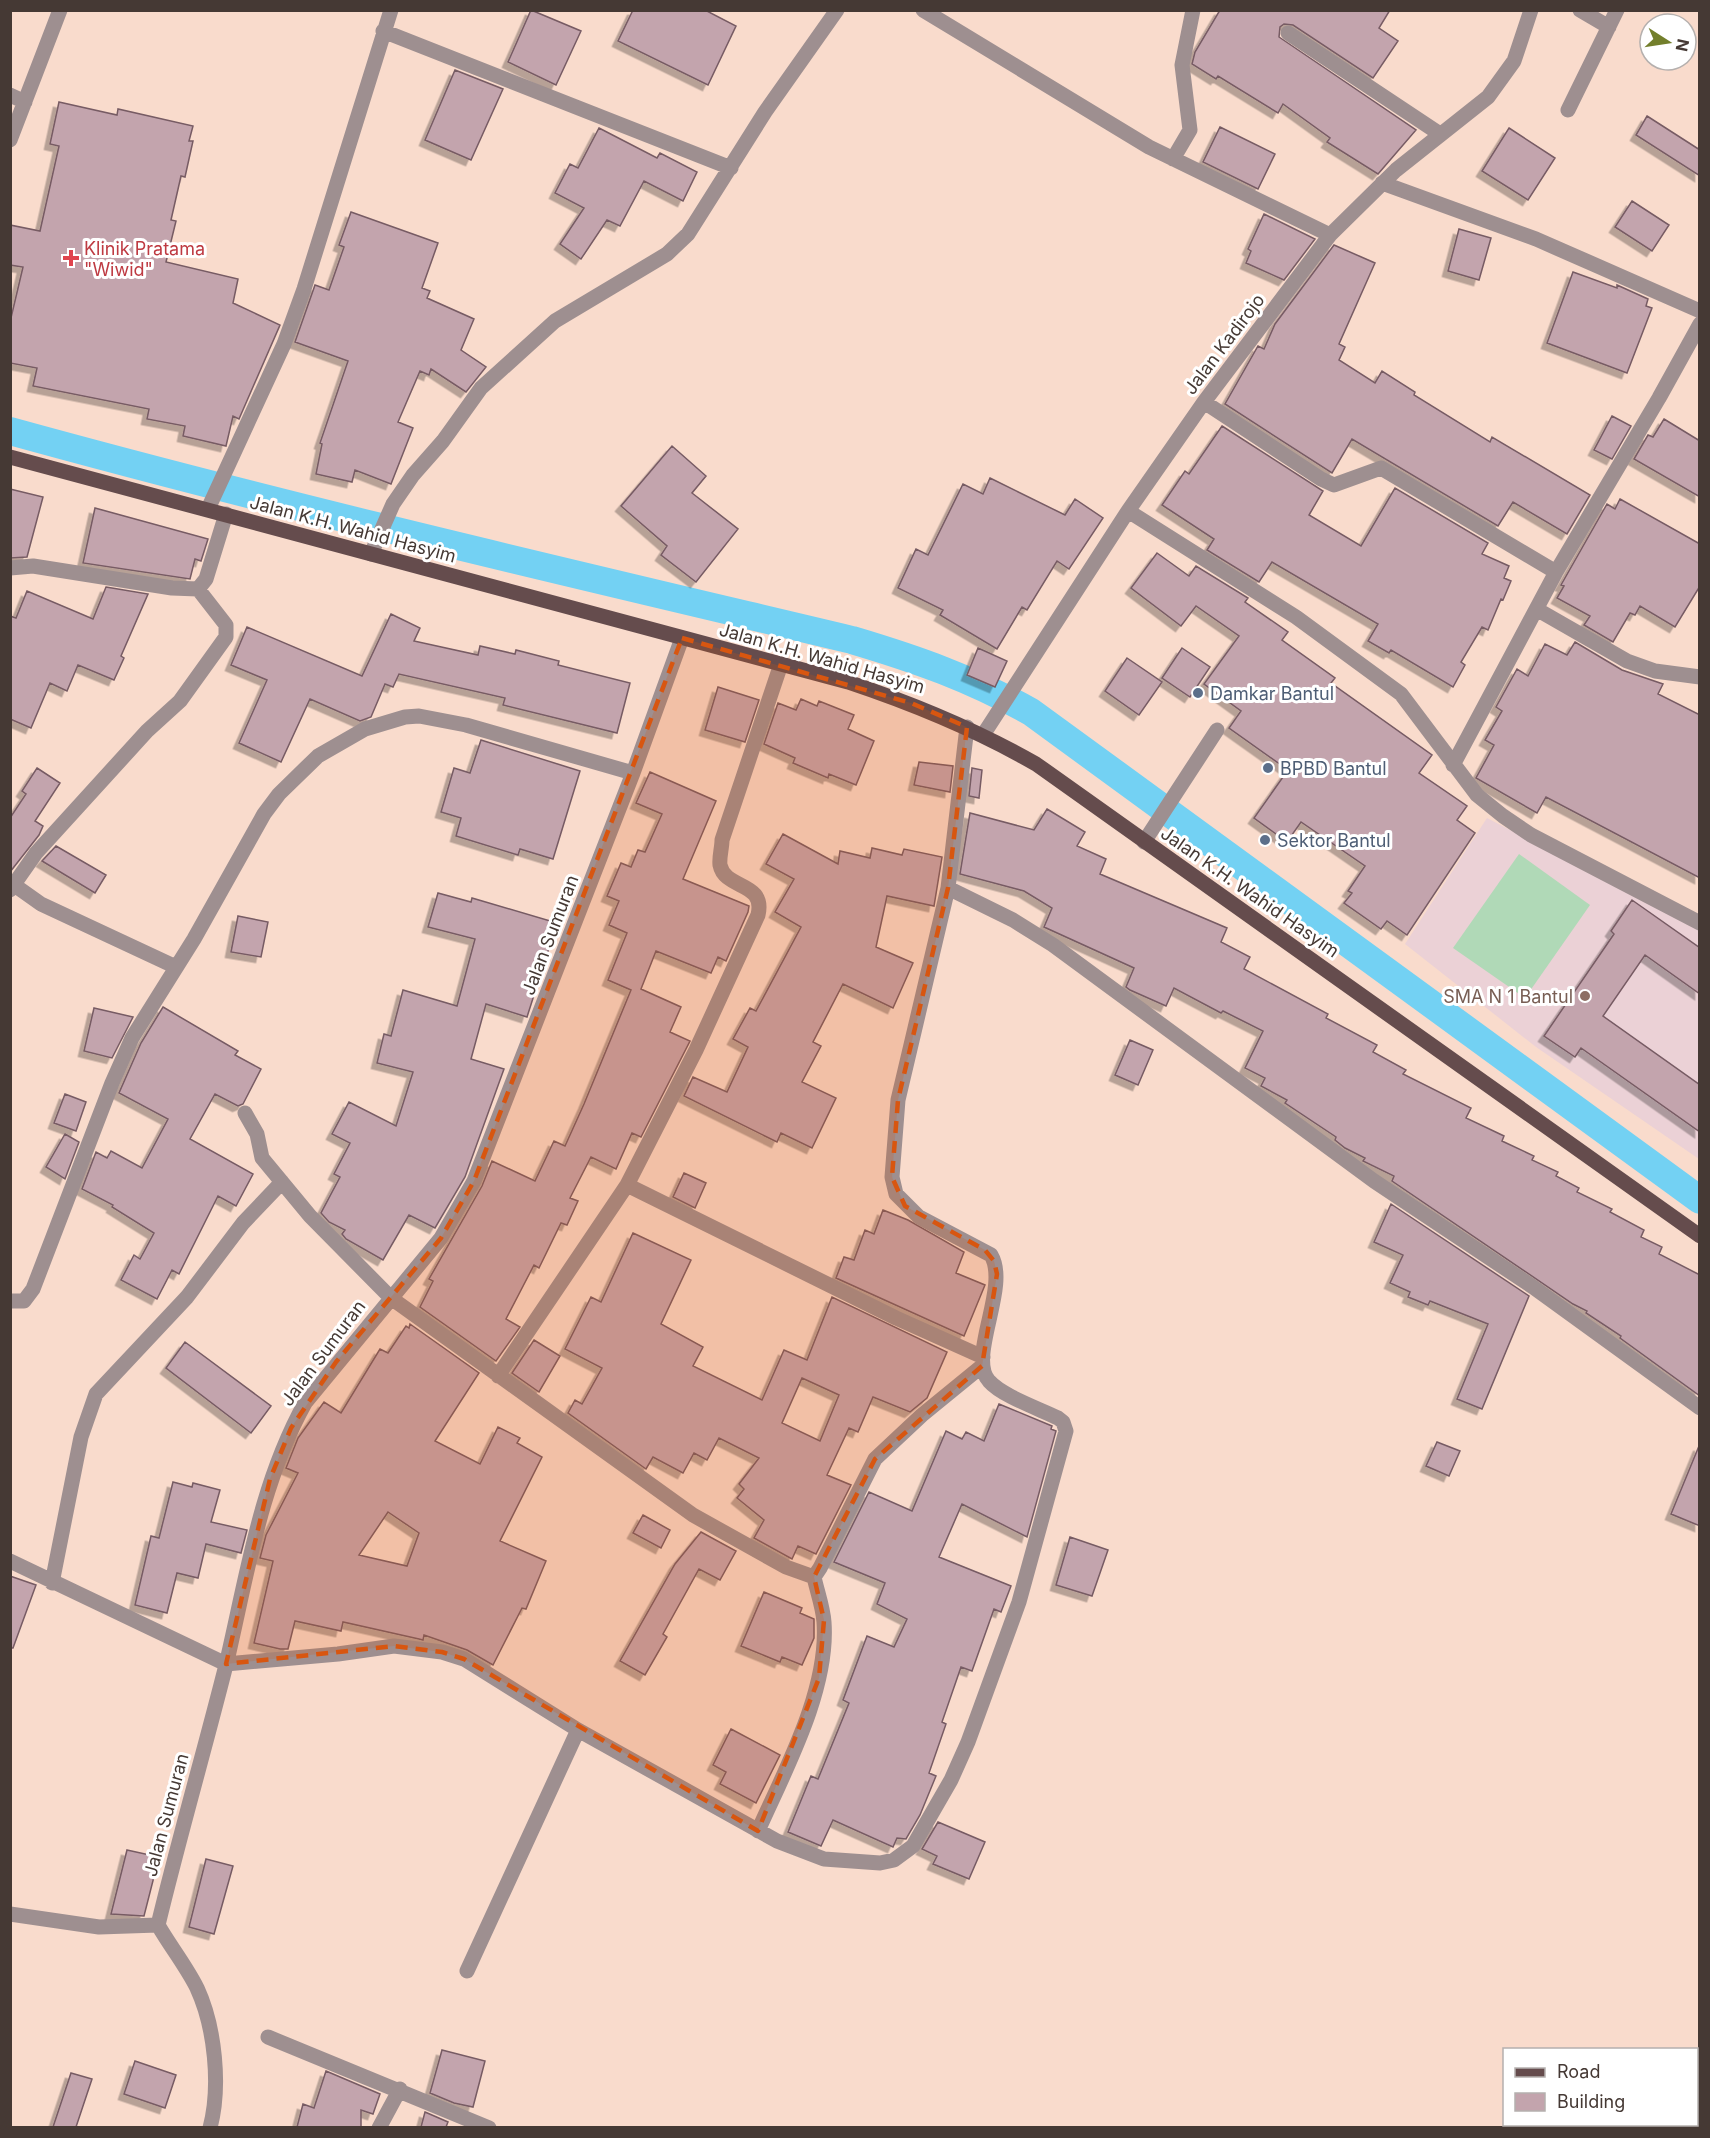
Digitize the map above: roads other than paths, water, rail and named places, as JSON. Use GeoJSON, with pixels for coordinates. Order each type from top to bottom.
{"type":"FeatureCollection","features":[{"type":"Feature","properties":{"kind":"main road","name":"Jalan K.H. Wahid Hasyim"},"geometry":{"type":"LineString","coordinates":[[10,457],[781,664],[911,703],[967,727],[985,732],[1036,764],[1211,887],[1700,1236]]}},
{"type":"Feature","properties":{"kind":"street"},"geometry":{"type":"LineString","coordinates":[[10,140],[60,10]]}},
{"type":"Feature","properties":{"kind":"street"},"geometry":{"type":"LineString","coordinates":[[208,509],[267,384],[300,300],[391,10]]}},
{"type":"Feature","properties":{"kind":"street"},"geometry":{"type":"LineString","coordinates":[[371,554],[393,504],[481,388],[555,321],[667,255],[688,234],[765,112],[837,10]]}},
{"type":"Feature","properties":{"kind":"street"},"geometry":{"type":"LineString","coordinates":[[923,10],[1173,159],[1330,235]]}},
{"type":"Feature","properties":{"kind":"street"},"geometry":{"type":"LineString","coordinates":[[1173,159],[1190,130],[1182,65],[1193,10]]}},
{"type":"Feature","properties":{"kind":"street","name":"Jalan Kadirojo"},"geometry":{"type":"LineString","coordinates":[[985,732],[1128,511],[1204,402],[1330,235],[1382,183],[1440,134],[1472,111],[1502,81],[1514,62],[1531,10]]}},
{"type":"Feature","properties":{"kind":"street"},"geometry":{"type":"LineString","coordinates":[[1580,10],[1609,27]]}},
{"type":"Feature","properties":{"kind":"street"},"geometry":{"type":"LineString","coordinates":[[1568,110],[1617,10]]}},
{"type":"Feature","properties":{"kind":"street"},"geometry":{"type":"LineString","coordinates":[[383,31],[730,168]]}},
{"type":"Feature","properties":{"kind":"street"},"geometry":{"type":"LineString","coordinates":[[1288,33],[1440,134]]}},
{"type":"Feature","properties":{"kind":"street"},"geometry":{"type":"LineString","coordinates":[[10,95],[25,102]]}},
{"type":"Feature","properties":{"kind":"street"},"geometry":{"type":"LineString","coordinates":[[1382,183],[1536,239],[1700,311]]}},
{"type":"Feature","properties":{"kind":"street"},"geometry":{"type":"LineString","coordinates":[[1454,765],[1538,610],[1556,572],[1700,324]]}},
{"type":"Feature","properties":{"kind":"street"},"geometry":{"type":"LineString","coordinates":[[1204,402],[1321,479],[1334,485],[1381,468],[1556,572]]}},
{"type":"Feature","properties":{"kind":"street"},"geometry":{"type":"LineString","coordinates":[[1128,511],[1296,617],[1365,665],[1401,694],[1477,795],[1503,816],[1532,835],[1700,923]]}},
{"type":"Feature","properties":{"kind":"street"},"geometry":{"type":"LineString","coordinates":[[198,589],[206,579],[226,514]]}},
{"type":"Feature","properties":{"kind":"street"},"geometry":{"type":"LineString","coordinates":[[10,568],[33,566],[172,588],[198,589],[226,625],[226,637],[180,701],[147,731],[36,853],[12,885],[40,904],[176,967]]}},
{"type":"Feature","properties":{"kind":"street"},"geometry":{"type":"LineString","coordinates":[[1538,610],[1643,668],[1700,677]]}},
{"type":"Feature","properties":{"kind":"street","name":"Jalan Sumuran"},"geometry":{"type":"LineString","coordinates":[[158,1925],[226,1664],[270,1479],[291,1428],[305,1403],[336,1362],[441,1238],[474,1181],[633,773],[682,638]]}},
{"type":"Feature","properties":{"kind":"street"},"geometry":{"type":"LineString","coordinates":[[498,1376],[627,1185],[696,1050],[758,915],[759,900],[723,872],[720,864],[722,840],[781,664]]}},
{"type":"Feature","properties":{"kind":"street"},"geometry":{"type":"LineString","coordinates":[[10,1301],[24,1301],[33,1289],[121,1060],[194,939],[253,832],[279,794],[318,756],[365,729],[405,717],[437,718],[633,773]]}},
{"type":"Feature","properties":{"kind":"street"},"geometry":{"type":"LineString","coordinates":[[10,1561],[226,1664],[338,1654],[394,1646],[442,1652],[464,1659],[578,1730],[758,1831],[824,1859],[864,1863],[894,1860],[913,1846],[951,1780],[968,1742],[1019,1602],[1066,1431],[1063,1422],[1058,1418],[990,1383],[982,1361],[997,1274],[994,1261],[985,1250],[919,1217],[896,1194],[892,1177],[898,1100],[948,888],[967,727]]}},
{"type":"Feature","properties":{"kind":"street"},"geometry":{"type":"LineString","coordinates":[[1144,842],[1217,730]]}},
{"type":"Feature","properties":{"kind":"street"},"geometry":{"type":"LineString","coordinates":[[948,888],[1013,920],[1053,945],[1374,1181],[1533,1287],[1700,1408]]}},
{"type":"Feature","properties":{"kind":"street"},"geometry":{"type":"LineString","coordinates":[[245,1113],[257,1134],[262,1158],[310,1216],[391,1298],[693,1515],[786,1568],[814,1577]]}},
{"type":"Feature","properties":{"kind":"street"},"geometry":{"type":"LineString","coordinates":[[52,1582],[81,1437],[96,1394],[187,1297],[243,1223],[282,1182]]}},
{"type":"Feature","properties":{"kind":"street"},"geometry":{"type":"LineString","coordinates":[[627,1185],[982,1361]]}},
{"type":"Feature","properties":{"kind":"street"},"geometry":{"type":"LineString","coordinates":[[758,1831],[794,1748],[819,1678],[824,1620],[814,1577],[875,1459],[982,1361]]}},
{"type":"Feature","properties":{"kind":"street"},"geometry":{"type":"LineString","coordinates":[[467,1971],[578,1730]]}},
{"type":"Feature","properties":{"kind":"street"},"geometry":{"type":"LineString","coordinates":[[10,1914],[99,1927],[158,1925],[197,1988],[212,2038],[216,2084],[210,2127]]}},
{"type":"Feature","properties":{"kind":"street"},"geometry":{"type":"LineString","coordinates":[[268,2037],[489,2127]]}},
{"type":"Feature","properties":{"kind":"street"},"geometry":{"type":"LineString","coordinates":[[379,2127],[400,2089]]}},
{"type":"Feature","properties":{"kind":"waterway"},"geometry":{"type":"LineString","coordinates":[[10,431],[325,513],[852,640],[900,655],[987,689],[1031,712],[1700,1200]]}},
{"type":"Feature","properties":{"kind":"place","name":"Klinik Pratama \"Wiwid\""},"geometry":{"type":"Point","coordinates":[71,258]}},
{"type":"Feature","properties":{"kind":"place","name":"Damkar Bantul"},"geometry":{"type":"Point","coordinates":[1198,693]}},
{"type":"Feature","properties":{"kind":"place","name":"BPBD Bantul"},"geometry":{"type":"Point","coordinates":[1268,768]}},
{"type":"Feature","properties":{"kind":"place","name":"Sektor Bantul"},"geometry":{"type":"Point","coordinates":[1265,840]}},
{"type":"Feature","properties":{"kind":"place","name":"SMA N 1 Bantul"},"geometry":{"type":"Point","coordinates":[1585,996]}}]}
